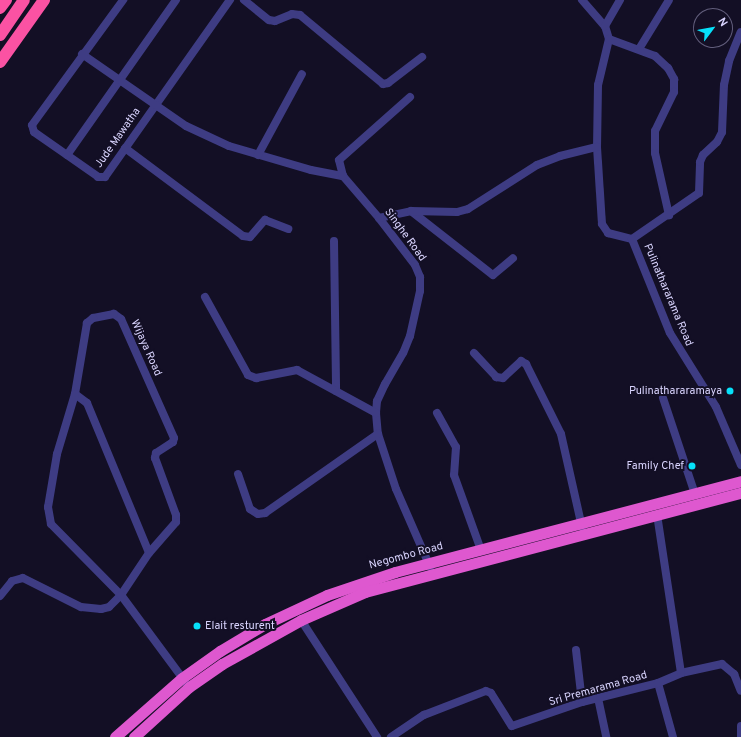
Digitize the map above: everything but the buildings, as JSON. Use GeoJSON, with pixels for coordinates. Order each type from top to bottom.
{"type":"FeatureCollection","features":[{"type":"Feature","properties":{"kind":"highway"},"geometry":{"type":"LineString","coordinates":[[0,8],[6,0]]}},
{"type":"Feature","properties":{"kind":"highway"},"geometry":{"type":"LineString","coordinates":[[0,35],[24,0]]}},
{"type":"Feature","properties":{"kind":"highway"},"geometry":{"type":"LineString","coordinates":[[0,62],[44,0]]}},
{"type":"Feature","properties":{"kind":"highway","name":"Negombo Road"},"geometry":{"type":"LineString","coordinates":[[115,737],[182,678],[242,637],[294,609],[362,581],[741,481]]}},
{"type":"Feature","properties":{"kind":"highway"},"geometry":{"type":"LineString","coordinates":[[134,737],[189,688],[222,664],[301,620],[365,592],[741,493]]}},
{"type":"Feature","properties":{"kind":"street"},"geometry":{"type":"LineString","coordinates":[[123,0],[82,54],[32,125],[34,132],[67,154],[176,0]]}},
{"type":"Feature","properties":{"kind":"street","name":"Jude Mawatha"},"geometry":{"type":"LineString","coordinates":[[67,154],[98,177],[105,177],[155,104],[230,0]]}},
{"type":"Feature","properties":{"kind":"street"},"geometry":{"type":"LineString","coordinates":[[244,0],[269,20],[275,22],[292,14],[300,15],[383,84],[388,83],[422,56]]}},
{"type":"Feature","properties":{"kind":"street"},"geometry":{"type":"LineString","coordinates":[[582,0],[605,26],[609,39],[598,85],[597,147],[602,224],[608,233],[632,239],[646,228],[669,215],[699,192],[700,162],[702,155],[718,142],[722,132],[724,84],[729,61],[741,32]]}},
{"type":"Feature","properties":{"kind":"street"},"geometry":{"type":"LineString","coordinates":[[605,26],[620,0]]}},
{"type":"Feature","properties":{"kind":"street"},"geometry":{"type":"LineString","coordinates":[[639,49],[669,0]]}},
{"type":"Feature","properties":{"kind":"street"},"geometry":{"type":"LineString","coordinates":[[609,39],[655,56],[668,68],[674,79],[674,92],[655,131],[655,153],[669,215]]}},
{"type":"Feature","properties":{"kind":"street"},"geometry":{"type":"LineString","coordinates":[[82,54],[186,126],[229,146],[258,155],[343,176],[340,160],[344,154],[410,97]]}},
{"type":"Feature","properties":{"kind":"street"},"geometry":{"type":"LineString","coordinates":[[258,155],[302,74]]}},
{"type":"Feature","properties":{"kind":"street"},"geometry":{"type":"LineString","coordinates":[[379,218],[411,211],[457,212],[468,209],[537,165],[560,156],[597,147]]}},
{"type":"Feature","properties":{"kind":"street"},"geometry":{"type":"LineString","coordinates":[[125,148],[243,236],[250,237],[265,220],[288,229]]}},
{"type":"Feature","properties":{"kind":"street","name":"Singhe Road"},"geometry":{"type":"LineString","coordinates":[[343,176],[379,218],[415,265],[420,278],[420,291],[410,336],[403,353],[385,384],[378,401],[376,413],[378,434],[396,489],[433,574]]}},
{"type":"Feature","properties":{"kind":"street"},"geometry":{"type":"LineString","coordinates":[[411,211],[493,275],[514,258]]}},
{"type":"Feature","properties":{"kind":"street","name":"Pulinathararama Road"},"geometry":{"type":"LineString","coordinates":[[632,239],[670,333],[716,406],[741,464]]}},
{"type":"Feature","properties":{"kind":"street"},"geometry":{"type":"LineString","coordinates":[[334,241],[336,391]]}},
{"type":"Feature","properties":{"kind":"street"},"geometry":{"type":"LineString","coordinates":[[205,297],[248,375],[256,378],[297,370],[376,413]]}},
{"type":"Feature","properties":{"kind":"street","name":"Wijaya Road"},"geometry":{"type":"LineString","coordinates":[[121,595],[149,553],[176,522],[176,515],[154,458],[156,453],[173,442],[174,438],[120,319],[114,314],[93,318],[87,323],[74,394],[55,469],[48,507],[51,524],[121,595],[189,688]]}},
{"type":"Feature","properties":{"kind":"street"},"geometry":{"type":"LineString","coordinates":[[474,353],[496,377],[503,378],[521,362],[526,364],[561,434],[583,535]]}},
{"type":"Feature","properties":{"kind":"street"},"geometry":{"type":"LineString","coordinates":[[74,394],[87,403],[149,553]]}},
{"type":"Feature","properties":{"kind":"street"},"geometry":{"type":"LineString","coordinates":[[664,398],[694,494]]}},
{"type":"Feature","properties":{"kind":"street"},"geometry":{"type":"LineString","coordinates":[[437,413],[456,447],[454,475],[481,550]]}},
{"type":"Feature","properties":{"kind":"street"},"geometry":{"type":"LineString","coordinates":[[238,474],[250,509],[258,514],[265,513],[378,434]]}},
{"type":"Feature","properties":{"kind":"street"},"geometry":{"type":"LineString","coordinates":[[657,515],[681,673]]}},
{"type":"Feature","properties":{"kind":"street"},"geometry":{"type":"LineString","coordinates":[[0,596],[12,581],[23,578],[81,607],[101,609],[109,607],[121,595]]}},
{"type":"Feature","properties":{"kind":"street"},"geometry":{"type":"LineString","coordinates":[[301,620],[377,737]]}},
{"type":"Feature","properties":{"kind":"street"},"geometry":{"type":"LineString","coordinates":[[576,650],[582,702]]}},
{"type":"Feature","properties":{"kind":"street","name":"Sri Premarama Road"},"geometry":{"type":"LineString","coordinates":[[391,737],[424,715],[486,691],[491,693],[512,726],[582,702],[658,683],[681,673],[722,664],[734,674],[741,691]]}},
{"type":"Feature","properties":{"kind":"street"},"geometry":{"type":"LineString","coordinates":[[658,683],[672,737]]}},
{"type":"Feature","properties":{"kind":"street"},"geometry":{"type":"LineString","coordinates":[[598,698],[606,737]]}},
{"type":"Feature","properties":{"kind":"street"},"geometry":{"type":"LineString","coordinates":[[741,726],[741,737]]}},
{"type":"Feature","properties":{"kind":"place","name":"Pulinathararamaya"},"geometry":{"type":"Point","coordinates":[730,391]}},
{"type":"Feature","properties":{"kind":"place","name":"Family Chef"},"geometry":{"type":"Point","coordinates":[692,466]}},
{"type":"Feature","properties":{"kind":"place","name":"Elait resturent"},"geometry":{"type":"Point","coordinates":[197,626]}}]}
